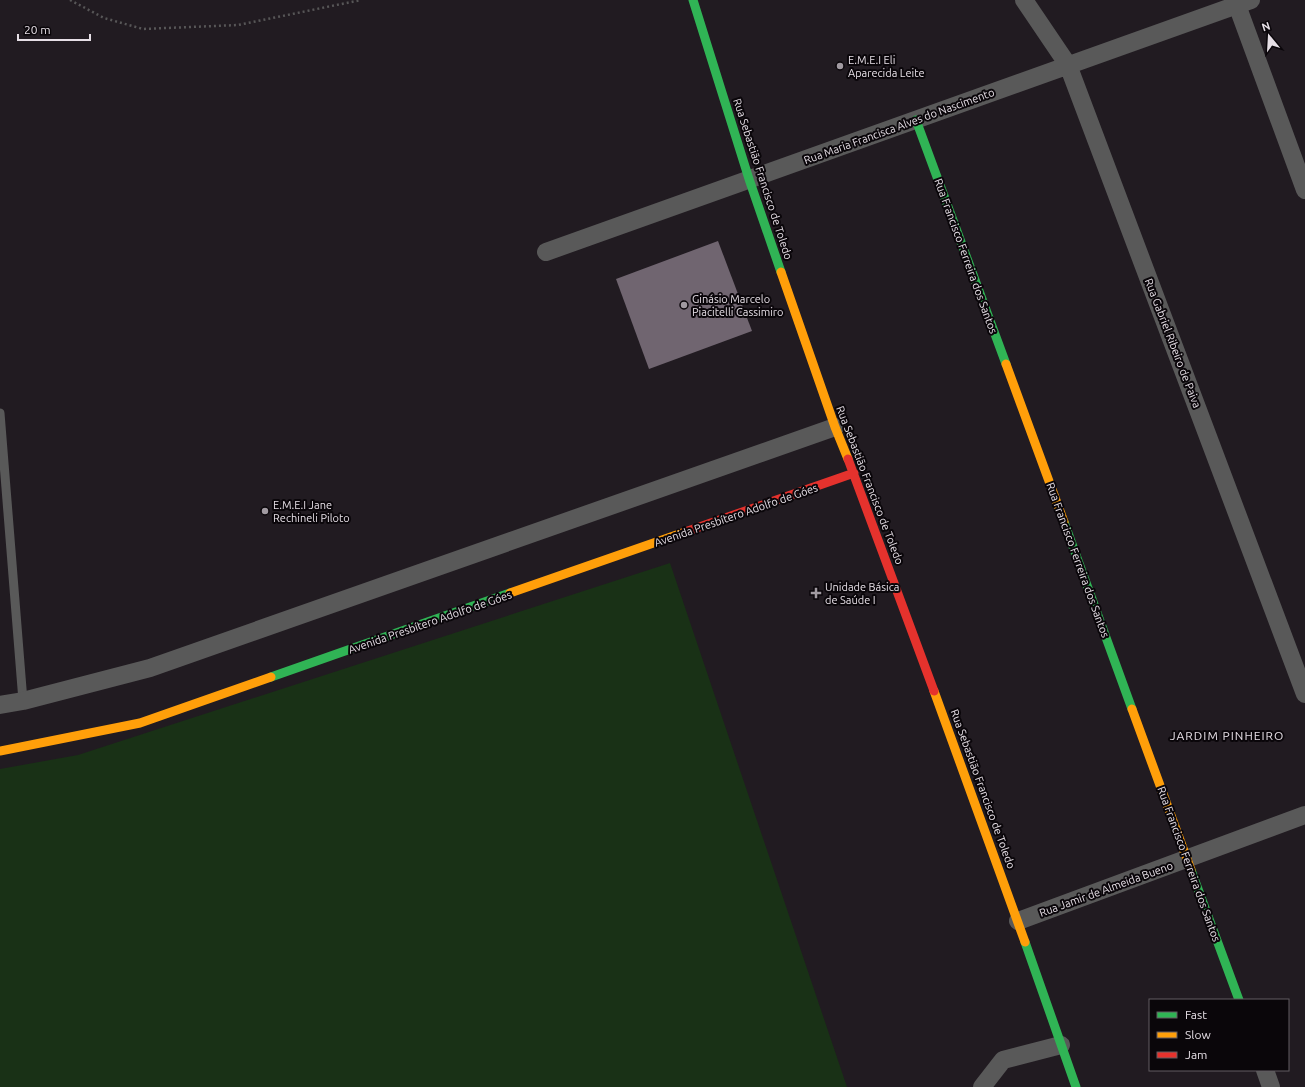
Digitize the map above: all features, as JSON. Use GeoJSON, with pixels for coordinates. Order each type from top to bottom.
{"type":"FeatureCollection","features":[{"type":"Feature","properties":{"kind":"street","name":"Rua Sebastião Francisco de Toledo"},"geometry":{"type":"LineString","coordinates":[[693,0],[749,179],[835,426],[854,473],[1018,921],[1076,1087]]}},
{"type":"Feature","properties":{"kind":"street","name":"Rua Gabriel Ribeiro de Paiva"},"geometry":{"type":"LineString","coordinates":[[1024,0],[1068,65],[1305,694]]}},
{"type":"Feature","properties":{"kind":"street","name":"Rua Maria Francisca Alves do Nascimento"},"geometry":{"type":"LineString","coordinates":[[546,252],[1241,2]]}},
{"type":"Feature","properties":{"kind":"street"},"geometry":{"type":"LineString","coordinates":[[1241,2],[1305,190]]}},
{"type":"Feature","properties":{"kind":"street","name":"Rua Francisco Ferreira dos Santos"},"geometry":{"type":"LineString","coordinates":[[916,120],[1239,999]]}},
{"type":"Feature","properties":{"kind":"street"},"geometry":{"type":"LineString","coordinates":[[0,705],[23,701],[150,668],[835,426]]}},
{"type":"Feature","properties":{"kind":"street","name":"Avenida Presbítero Adolfo de Góes"},"geometry":{"type":"LineString","coordinates":[[0,751],[140,723],[854,473]]}},
{"type":"Feature","properties":{"kind":"street","name":"Rua Jamir de Almeida Bueno"},"geometry":{"type":"LineString","coordinates":[[1018,921],[1305,815]]}},
{"type":"Feature","properties":{"kind":"street"},"geometry":{"type":"LineString","coordinates":[[982,1087],[1003,1060],[1061,1045]]}},
{"type":"Feature","properties":{"kind":"street"},"geometry":{"type":"LineString","coordinates":[[1264,1071],[1271,1087]]}},
{"type":"Feature","properties":{"kind":"lane"},"geometry":{"type":"LineString","coordinates":[[0,414],[23,701]]}},
{"type":"Feature","properties":{"kind":"path"},"geometry":{"type":"LineString","coordinates":[[70,0],[104,18],[143,28],[238,25],[361,0]]}},
{"type":"Feature","properties":{"kind":"green space"},"geometry":{"type":"Polygon","coordinates":[[[670,563],[847,1087],[0,1087],[0,769],[78,755],[670,563]]]}},
{"type":"Feature","properties":{"kind":"building","name":"Ginásio Marcelo Piacitelli Cassimiro"},"geometry":{"type":"Polygon","coordinates":[[[718,241],[752,331],[649,369],[616,279],[718,241]]]}},
{"type":"Feature","properties":{"kind":"traffic: fast"},"geometry":{"type":"LineString","coordinates":[[693,0],[749,179],[781,272]]}},
{"type":"Feature","properties":{"kind":"traffic: fast"},"geometry":{"type":"LineString","coordinates":[[916,120],[1006,364]]}},
{"type":"Feature","properties":{"kind":"traffic: fast"},"geometry":{"type":"LineString","coordinates":[[1064,522],[1132,709]]}},
{"type":"Feature","properties":{"kind":"traffic: fast"},"geometry":{"type":"LineString","coordinates":[[271,677],[510,593]]}},
{"type":"Feature","properties":{"kind":"traffic: fast"},"geometry":{"type":"LineString","coordinates":[[1191,870],[1239,999]]}},
{"type":"Feature","properties":{"kind":"traffic: fast"},"geometry":{"type":"LineString","coordinates":[[1025,942],[1076,1087]]}},
{"type":"Feature","properties":{"kind":"traffic: slow"},"geometry":{"type":"LineString","coordinates":[[781,272],[835,427],[848,459]]}},
{"type":"Feature","properties":{"kind":"traffic: slow"},"geometry":{"type":"LineString","coordinates":[[1006,364],[1064,522]]}},
{"type":"Feature","properties":{"kind":"traffic: slow"},"geometry":{"type":"LineString","coordinates":[[510,593],[685,532]]}},
{"type":"Feature","properties":{"kind":"traffic: slow"},"geometry":{"type":"LineString","coordinates":[[0,751],[140,723],[271,677]]}},
{"type":"Feature","properties":{"kind":"traffic: slow"},"geometry":{"type":"LineString","coordinates":[[934,691],[1025,942]]}},
{"type":"Feature","properties":{"kind":"traffic: slow"},"geometry":{"type":"LineString","coordinates":[[1132,709],[1191,870]]}},
{"type":"Feature","properties":{"kind":"traffic: jam"},"geometry":{"type":"LineString","coordinates":[[848,459],[934,691]]}},
{"type":"Feature","properties":{"kind":"traffic: jam"},"geometry":{"type":"LineString","coordinates":[[685,532],[854,473]]}},
{"type":"Feature","properties":{"kind":"place","name":"E.M.E.I Eli Aparecida Leite"},"geometry":{"type":"Point","coordinates":[840,66]}},
{"type":"Feature","properties":{"kind":"place","name":"Ginásio Marcelo Piacitelli Cassimiro"},"geometry":{"type":"Point","coordinates":[684,305]}},
{"type":"Feature","properties":{"kind":"place","name":"E.M.E.I Jane Rechineli Piloto"},"geometry":{"type":"Point","coordinates":[265,511]}},
{"type":"Feature","properties":{"kind":"place","name":"Unidade Básica de Saúde I"},"geometry":{"type":"Point","coordinates":[816,593]}},
{"type":"Feature","properties":{"kind":"district","name":"JARDIM PINHEIRO"},"geometry":{"type":"Point","coordinates":[1227,736]}}]}
